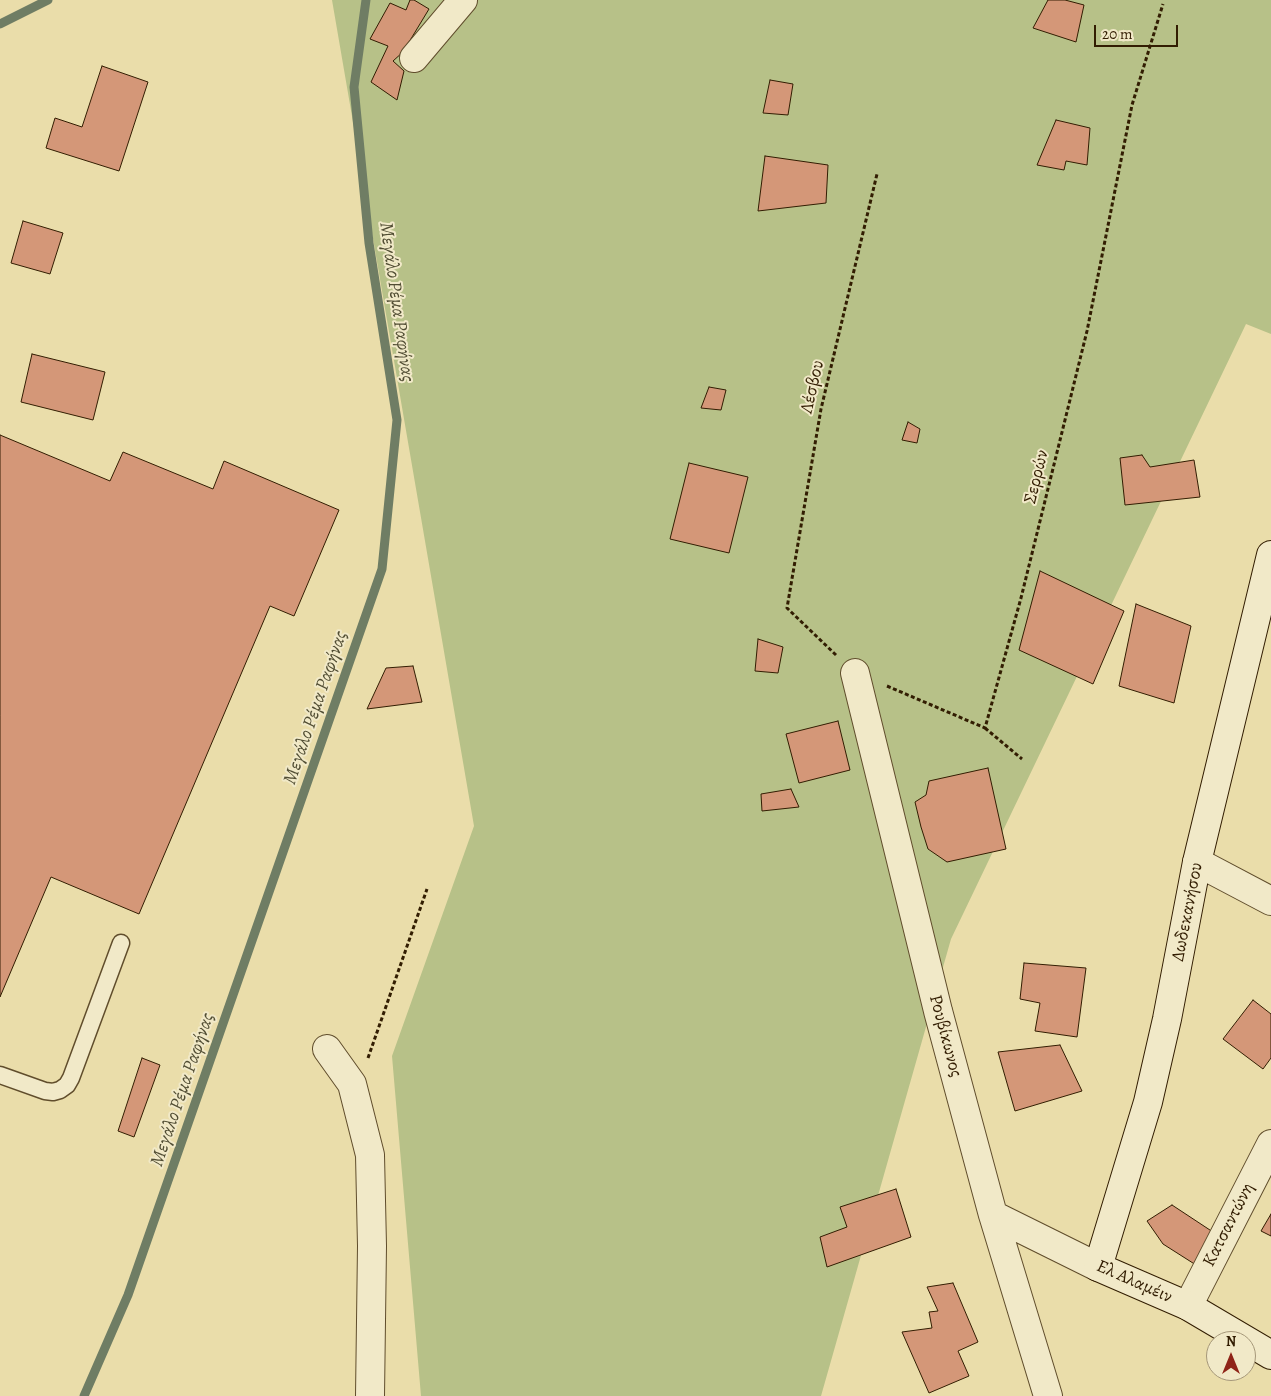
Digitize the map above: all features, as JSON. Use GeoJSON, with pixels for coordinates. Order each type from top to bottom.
{"type":"FeatureCollection","features":[{"type":"Feature","properties":{"kind":"street"},"geometry":{"type":"LineString","coordinates":[[414,58],[463,0]]}},
{"type":"Feature","properties":{"kind":"street","name":"Δωδεκανήσου"},"geometry":{"type":"LineString","coordinates":[[1098,1266],[1150,1092],[1167,1019],[1197,862],[1271,556]]}},
{"type":"Feature","properties":{"kind":"street","name":"Ρουβίκωνος"},"geometry":{"type":"LineString","coordinates":[[855,673],[938,1010],[993,1214],[1048,1396]]}},
{"type":"Feature","properties":{"kind":"street"},"geometry":{"type":"LineString","coordinates":[[1197,862],[1271,901]]}},
{"type":"Feature","properties":{"kind":"street"},"geometry":{"type":"LineString","coordinates":[[327,1049],[352,1084],[370,1155],[372,1246],[370,1396]]}},
{"type":"Feature","properties":{"kind":"street","name":"Κατσαντώνη"},"geometry":{"type":"LineString","coordinates":[[1188,1306],[1271,1144]]}},
{"type":"Feature","properties":{"kind":"street","name":"Ελ Αλαμέιν"},"geometry":{"type":"LineString","coordinates":[[993,1214],[1098,1266],[1188,1306],[1271,1356]]}},
{"type":"Feature","properties":{"kind":"lane"},"geometry":{"type":"LineString","coordinates":[[0,1075],[45,1091],[53,1092],[67,1085],[121,943]]}},
{"type":"Feature","properties":{"kind":"path","name":"Σερρών"},"geometry":{"type":"LineString","coordinates":[[985,728],[1021,598],[1088,331],[1132,105],[1163,4]]}},
{"type":"Feature","properties":{"kind":"path","name":"Λέσβου"},"geometry":{"type":"LineString","coordinates":[[855,673],[787,608],[821,409],[877,174]]}},
{"type":"Feature","properties":{"kind":"path"},"geometry":{"type":"LineString","coordinates":[[855,673],[985,728],[1022,759]]}},
{"type":"Feature","properties":{"kind":"path"},"geometry":{"type":"LineString","coordinates":[[355,1096],[427,889]]}},
{"type":"Feature","properties":{"kind":"green space"},"geometry":{"type":"Polygon","coordinates":[[[332,0],[1271,0],[1271,334],[1246,324],[951,939],[821,1396],[421,1396],[392,1056],[474,826],[332,0]]]}},
{"type":"Feature","properties":{"kind":"building"},"geometry":{"type":"Polygon","coordinates":[[[410,0],[414,0],[429,9],[403,52],[393,61],[404,71],[397,100],[371,82],[388,46],[370,39],[390,3],[406,10],[410,0]]]}},
{"type":"Feature","properties":{"kind":"building"},"geometry":{"type":"Polygon","coordinates":[[[1048,0],[1065,0],[1084,5],[1076,42],[1033,28],[1048,0]]]}},
{"type":"Feature","properties":{"kind":"building"},"geometry":{"type":"Polygon","coordinates":[[[102,66],[148,82],[119,171],[46,148],[55,118],[82,127],[102,66]]]}},
{"type":"Feature","properties":{"kind":"building"},"geometry":{"type":"Polygon","coordinates":[[[770,80],[793,84],[788,115],[763,113],[770,80]]]}},
{"type":"Feature","properties":{"kind":"building"},"geometry":{"type":"Polygon","coordinates":[[[1056,120],[1090,128],[1087,165],[1066,161],[1064,170],[1037,165],[1056,120]]]}},
{"type":"Feature","properties":{"kind":"building"},"geometry":{"type":"Polygon","coordinates":[[[765,156],[828,165],[826,203],[758,211],[765,156]]]}},
{"type":"Feature","properties":{"kind":"building"},"geometry":{"type":"Polygon","coordinates":[[[23,221],[63,233],[50,274],[11,263],[23,221]]]}},
{"type":"Feature","properties":{"kind":"building"},"geometry":{"type":"Polygon","coordinates":[[[32,354],[105,372],[93,420],[21,402],[32,354]]]}},
{"type":"Feature","properties":{"kind":"building"},"geometry":{"type":"Polygon","coordinates":[[[709,387],[726,390],[721,410],[701,408],[709,387]]]}},
{"type":"Feature","properties":{"kind":"building"},"geometry":{"type":"Polygon","coordinates":[[[908,422],[920,429],[917,443],[902,440],[908,422]]]}},
{"type":"Feature","properties":{"kind":"building"},"geometry":{"type":"Polygon","coordinates":[[[0,435],[110,481],[123,452],[213,489],[224,461],[339,510],[294,616],[270,606],[139,914],[51,877],[0,997],[0,435]]]}},
{"type":"Feature","properties":{"kind":"building"},"geometry":{"type":"Polygon","coordinates":[[[1142,455],[1150,467],[1194,460],[1200,497],[1125,505],[1120,458],[1142,455]]]}},
{"type":"Feature","properties":{"kind":"building"},"geometry":{"type":"Polygon","coordinates":[[[689,463],[748,477],[729,553],[670,539],[689,463]]]}},
{"type":"Feature","properties":{"kind":"building"},"geometry":{"type":"Polygon","coordinates":[[[1040,571],[1124,611],[1093,684],[1019,650],[1040,571]]]}},
{"type":"Feature","properties":{"kind":"building"},"geometry":{"type":"Polygon","coordinates":[[[1136,604],[1191,626],[1174,703],[1119,686],[1136,604]]]}},
{"type":"Feature","properties":{"kind":"building"},"geometry":{"type":"Polygon","coordinates":[[[758,639],[783,647],[778,673],[755,671],[758,639]]]}},
{"type":"Feature","properties":{"kind":"building"},"geometry":{"type":"Polygon","coordinates":[[[413,666],[422,702],[367,709],[386,668],[413,666]]]}},
{"type":"Feature","properties":{"kind":"building"},"geometry":{"type":"Polygon","coordinates":[[[838,721],[850,770],[799,783],[786,734],[838,721]]]}},
{"type":"Feature","properties":{"kind":"building"},"geometry":{"type":"Polygon","coordinates":[[[988,768],[1006,849],[947,862],[928,849],[915,802],[926,795],[929,781],[988,768]]]}},
{"type":"Feature","properties":{"kind":"building"},"geometry":{"type":"Polygon","coordinates":[[[791,789],[799,807],[762,811],[761,794],[791,789]]]}},
{"type":"Feature","properties":{"kind":"building"},"geometry":{"type":"Polygon","coordinates":[[[1024,963],[1086,968],[1077,1037],[1035,1031],[1040,1003],[1020,999],[1024,963]]]}},
{"type":"Feature","properties":{"kind":"building"},"geometry":{"type":"Polygon","coordinates":[[[1253,1000],[1271,1014],[1271,1058],[1263,1069],[1223,1039],[1253,1000]]]}},
{"type":"Feature","properties":{"kind":"building"},"geometry":{"type":"Polygon","coordinates":[[[1060,1045],[1082,1091],[1015,1111],[998,1052],[1060,1045]]]}},
{"type":"Feature","properties":{"kind":"building"},"geometry":{"type":"Polygon","coordinates":[[[142,1058],[160,1065],[134,1137],[118,1131],[142,1058]]]}},
{"type":"Feature","properties":{"kind":"building"},"geometry":{"type":"Polygon","coordinates":[[[896,1189],[911,1237],[827,1267],[820,1237],[847,1227],[840,1207],[896,1189]]]}},
{"type":"Feature","properties":{"kind":"building"},"geometry":{"type":"Polygon","coordinates":[[[1172,1205],[1216,1234],[1196,1265],[1163,1244],[1147,1221],[1172,1205]]]}},
{"type":"Feature","properties":{"kind":"building"},"geometry":{"type":"Polygon","coordinates":[[[1271,1214],[1271,1236],[1261,1231],[1271,1214]]]}},
{"type":"Feature","properties":{"kind":"building"},"geometry":{"type":"Polygon","coordinates":[[[953,1283],[978,1342],[958,1351],[969,1376],[929,1393],[902,1332],[932,1328],[929,1312],[938,1311],[927,1287],[953,1283]]]}},
{"type":"Feature","properties":{"kind":"waterway"},"geometry":{"type":"LineString","coordinates":[[0,24],[48,0]]}},
{"type":"Feature","properties":{"kind":"waterway","name":"Μεγάλο Ρέμα Ραφήνας"},"geometry":{"type":"LineString","coordinates":[[84,1396],[128,1295],[382,569],[397,420],[369,243],[354,87],[366,0]]}}]}
